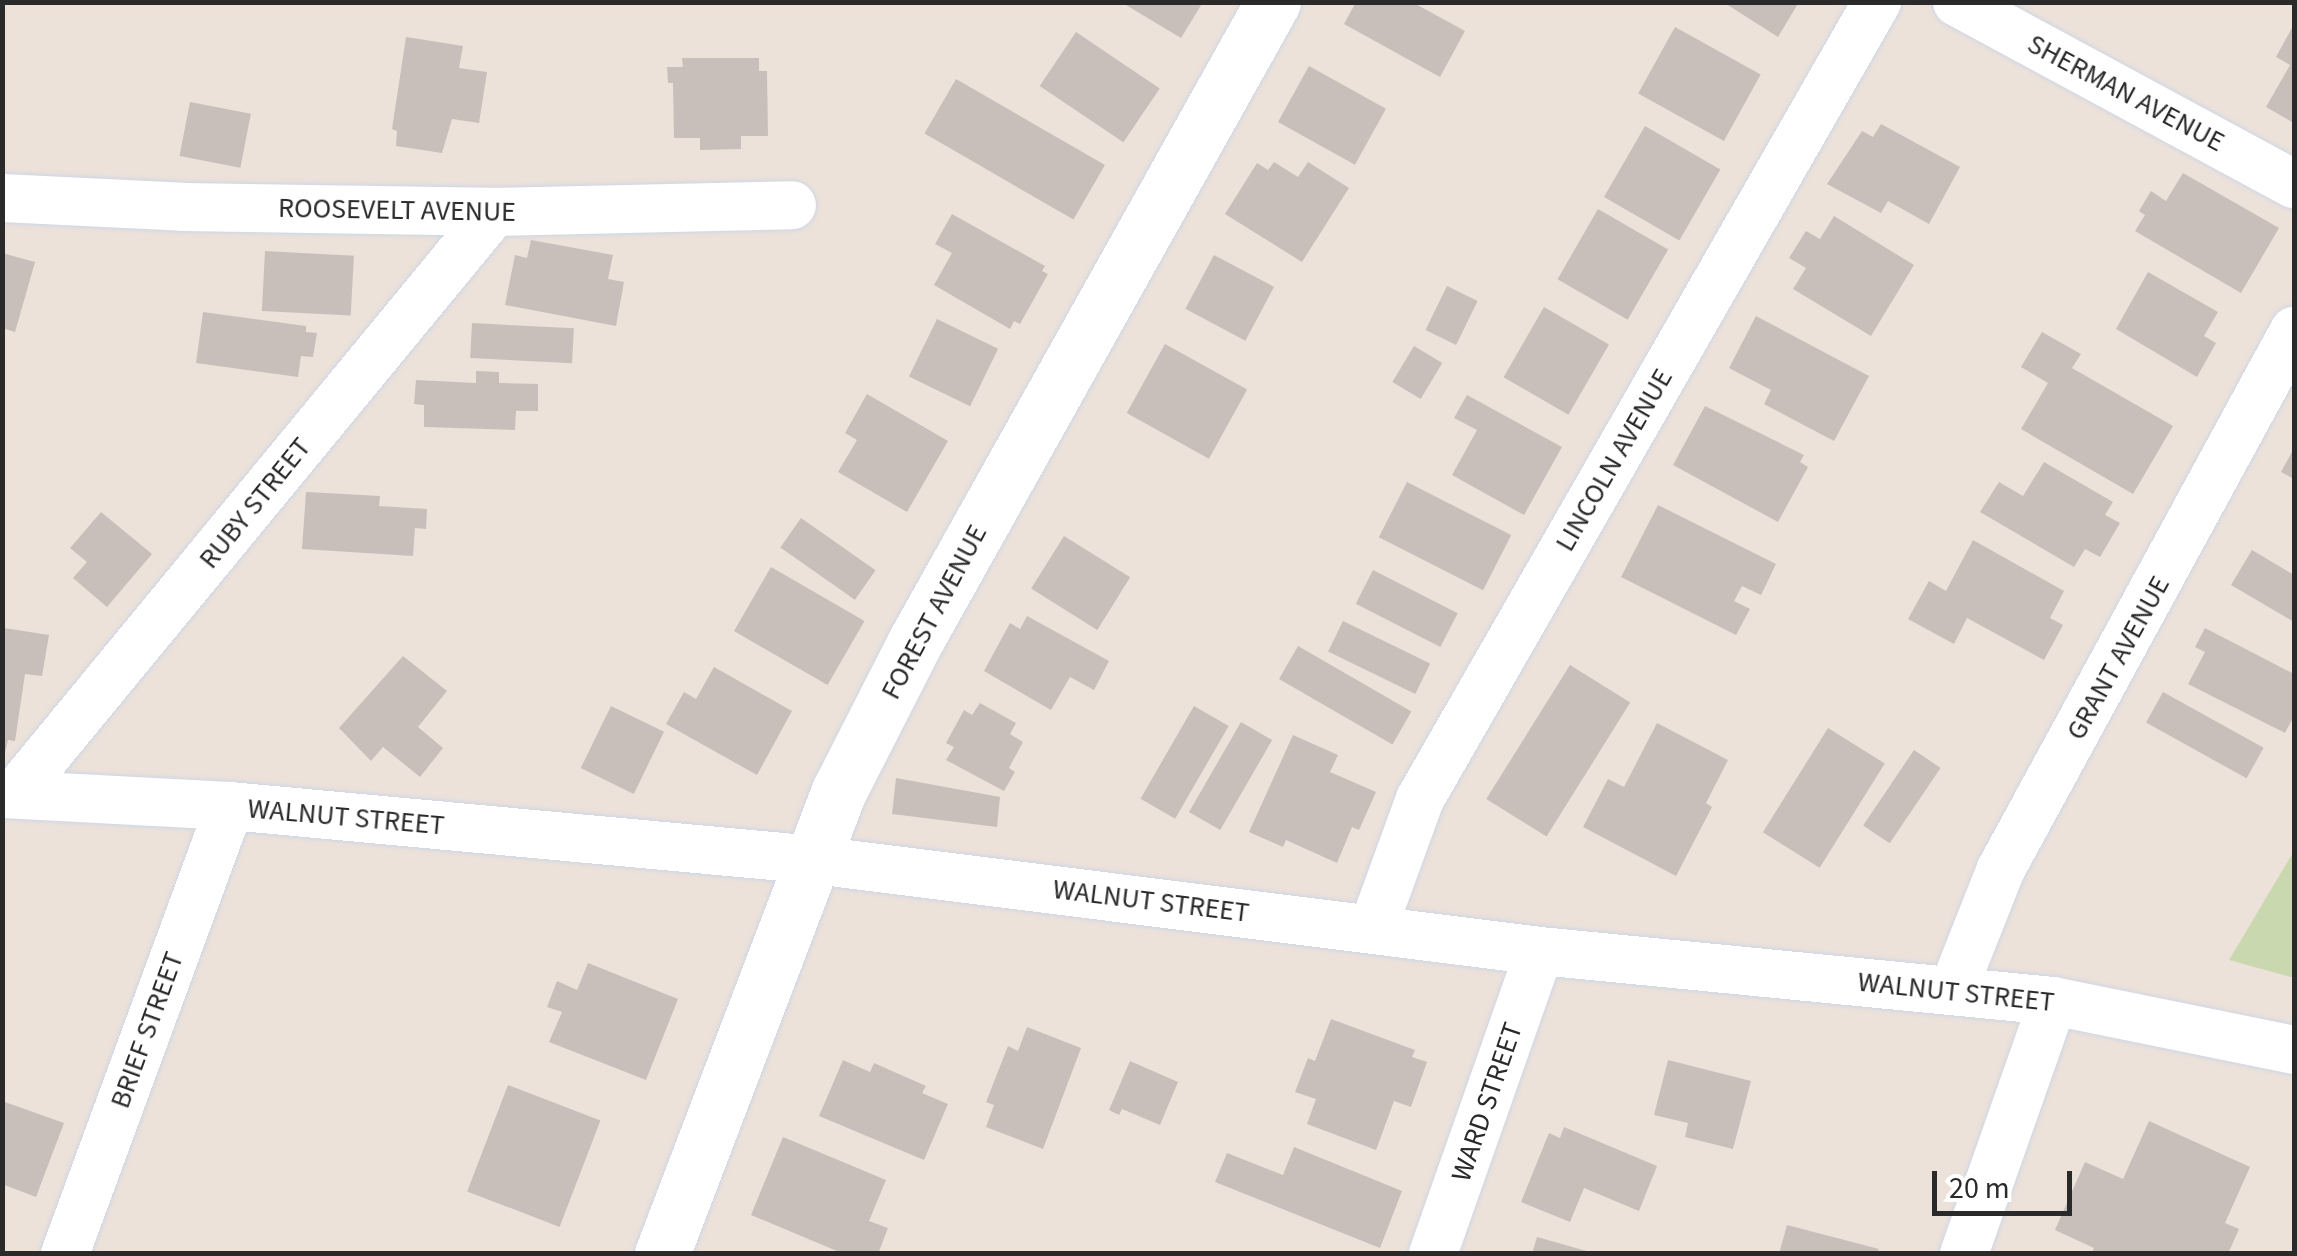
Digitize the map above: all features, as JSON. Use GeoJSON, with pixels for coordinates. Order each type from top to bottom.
{"type":"FeatureCollection","features":[{"type":"Feature","properties":{"kind":"street","name":"FOREST AVENUE"},"geometry":{"type":"LineString","coordinates":[[662,1254],[840,790],[915,642],[1273,2]]}},
{"type":"Feature","properties":{"kind":"street","name":"LINCOLN AVENUE"},"geometry":{"type":"LineString","coordinates":[[1373,928],[1420,799],[1877,2]]}},
{"type":"Feature","properties":{"kind":"street","name":"SHERMAN AVENUE"},"geometry":{"type":"LineString","coordinates":[[1957,2],[2294,184]]}},
{"type":"Feature","properties":{"kind":"street","name":"ROOSEVELT AVENUE"},"geometry":{"type":"LineString","coordinates":[[2,198],[183,208],[494,212],[792,205]]}},
{"type":"Feature","properties":{"kind":"street","name":"RUBY STREET"},"geometry":{"type":"LineString","coordinates":[[9,794],[494,212]]}},
{"type":"Feature","properties":{"kind":"street","name":"GRANT AVENUE"},"geometry":{"type":"LineString","coordinates":[[1953,990],[2001,868],[2294,331]]}},
{"type":"Feature","properties":{"kind":"street","name":"WALNUT STREET"},"geometry":{"type":"LineString","coordinates":[[9,794],[230,806],[815,860],[1540,951],[2053,1000],[2294,1050]]}},
{"type":"Feature","properties":{"kind":"street","name":"BRIEF STREET"},"geometry":{"type":"LineString","coordinates":[[65,1254],[230,806]]}},
{"type":"Feature","properties":{"kind":"street","name":"WARD STREET"},"geometry":{"type":"LineString","coordinates":[[1433,1254],[1540,951]]}},
{"type":"Feature","properties":{"kind":"street"},"geometry":{"type":"LineString","coordinates":[[1964,1254],[2053,1000]]}},
{"type":"Feature","properties":{"kind":"green space"},"geometry":{"type":"Polygon","coordinates":[[[2294,851],[2294,978],[2229,960],[2294,851]]]}},
{"type":"Feature","properties":{"kind":"building"},"geometry":{"type":"Polygon","coordinates":[[[1121,2],[1203,2],[1181,38],[1121,2]]]}},
{"type":"Feature","properties":{"kind":"building"},"geometry":{"type":"Polygon","coordinates":[[[1356,2],[1412,2],[1465,31],[1440,77],[1344,24],[1356,2]]]}},
{"type":"Feature","properties":{"kind":"building"},"geometry":{"type":"Polygon","coordinates":[[[1723,2],[1799,2],[1778,37],[1723,2]]]}},
{"type":"Feature","properties":{"kind":"building"},"geometry":{"type":"Polygon","coordinates":[[[2294,24],[2294,123],[2266,107],[2290,65],[2276,57],[2294,24]]]}},
{"type":"Feature","properties":{"kind":"building"},"geometry":{"type":"Polygon","coordinates":[[[1675,27],[1761,75],[1724,141],[1638,93],[1675,27]]]}},
{"type":"Feature","properties":{"kind":"building"},"geometry":{"type":"Polygon","coordinates":[[[1076,32],[1160,88],[1123,142],[1040,86],[1076,32]]]}},
{"type":"Feature","properties":{"kind":"building"},"geometry":{"type":"Polygon","coordinates":[[[406,37],[463,46],[459,68],[487,72],[479,123],[452,119],[442,153],[396,146],[397,131],[392,129],[406,37]]]}},
{"type":"Feature","properties":{"kind":"building"},"geometry":{"type":"Polygon","coordinates":[[[682,58],[759,58],[759,71],[767,71],[768,136],[741,136],[741,149],[700,150],[700,138],[674,138],[673,83],[668,83],[667,67],[683,67],[682,58]]]}},
{"type":"Feature","properties":{"kind":"building"},"geometry":{"type":"Polygon","coordinates":[[[1309,66],[1386,109],[1355,165],[1278,122],[1309,66]]]}},
{"type":"Feature","properties":{"kind":"building"},"geometry":{"type":"Polygon","coordinates":[[[956,79],[1105,165],[1073,220],[924,134],[956,79]]]}},
{"type":"Feature","properties":{"kind":"building"},"geometry":{"type":"Polygon","coordinates":[[[190,102],[251,114],[240,168],[180,156],[190,102]]]}},
{"type":"Feature","properties":{"kind":"building"},"geometry":{"type":"Polygon","coordinates":[[[1881,124],[1960,167],[1929,224],[1888,201],[1881,213],[1827,184],[1862,131],[1873,137],[1881,124]]]}},
{"type":"Feature","properties":{"kind":"building"},"geometry":{"type":"Polygon","coordinates":[[[1645,126],[1720,170],[1679,241],[1604,197],[1645,126]]]}},
{"type":"Feature","properties":{"kind":"building"},"geometry":{"type":"Polygon","coordinates":[[[1274,162],[1298,177],[1308,162],[1349,188],[1302,262],[1225,214],[1257,163],[1268,170],[1274,162]]]}},
{"type":"Feature","properties":{"kind":"building"},"geometry":{"type":"Polygon","coordinates":[[[2183,173],[2279,228],[2241,293],[2135,231],[2145,215],[2139,211],[2151,191],[2166,201],[2183,173]]]}},
{"type":"Feature","properties":{"kind":"building"},"geometry":{"type":"Polygon","coordinates":[[[1598,209],[1668,250],[1628,320],[1558,279],[1598,209]]]}},
{"type":"Feature","properties":{"kind":"building"},"geometry":{"type":"Polygon","coordinates":[[[952,214],[1045,266],[1042,271],[1048,274],[1020,324],[1014,321],[1010,329],[934,285],[952,253],[935,244],[952,214]]]}},
{"type":"Feature","properties":{"kind":"building"},"geometry":{"type":"Polygon","coordinates":[[[1834,216],[1914,265],[1871,336],[1793,289],[1806,268],[1789,258],[1806,231],[1820,239],[1834,216]]]}},
{"type":"Feature","properties":{"kind":"building"},"geometry":{"type":"Polygon","coordinates":[[[531,240],[613,255],[608,279],[624,282],[616,326],[505,305],[515,255],[527,258],[531,240]]]}},
{"type":"Feature","properties":{"kind":"building"},"geometry":{"type":"Polygon","coordinates":[[[265,251],[354,256],[351,316],[262,311],[265,251]]]}},
{"type":"Feature","properties":{"kind":"building"},"geometry":{"type":"Polygon","coordinates":[[[2,253],[35,262],[15,332],[2,328],[2,253]]]}},
{"type":"Feature","properties":{"kind":"building"},"geometry":{"type":"Polygon","coordinates":[[[1214,255],[1274,287],[1245,341],[1185,309],[1214,255]]]}},
{"type":"Feature","properties":{"kind":"building"},"geometry":{"type":"Polygon","coordinates":[[[2148,272],[2218,312],[2204,336],[2216,343],[2197,377],[2116,329],[2148,272]]]}},
{"type":"Feature","properties":{"kind":"building"},"geometry":{"type":"Polygon","coordinates":[[[1447,286],[1478,301],[1456,345],[1426,330],[1447,286]]]}},
{"type":"Feature","properties":{"kind":"building"},"geometry":{"type":"Polygon","coordinates":[[[1544,307],[1609,344],[1568,415],[1504,377],[1544,307]]]}},
{"type":"Feature","properties":{"kind":"building"},"geometry":{"type":"Polygon","coordinates":[[[203,312],[306,326],[306,332],[317,333],[313,357],[301,356],[298,377],[196,363],[203,312]]]}},
{"type":"Feature","properties":{"kind":"building"},"geometry":{"type":"Polygon","coordinates":[[[1756,316],[1869,376],[1834,441],[1764,404],[1771,390],[1729,368],[1756,316]]]}},
{"type":"Feature","properties":{"kind":"building"},"geometry":{"type":"Polygon","coordinates":[[[937,319],[998,349],[970,406],[909,377],[937,319]]]}},
{"type":"Feature","properties":{"kind":"building"},"geometry":{"type":"Polygon","coordinates":[[[472,323],[574,328],[572,363],[470,358],[472,323]]]}},
{"type":"Feature","properties":{"kind":"building"},"geometry":{"type":"Polygon","coordinates":[[[2042,332],[2081,354],[2072,368],[2173,426],[2133,494],[2021,429],[2048,383],[2021,367],[2042,332]]]}},
{"type":"Feature","properties":{"kind":"building"},"geometry":{"type":"Polygon","coordinates":[[[1165,344],[1247,390],[1209,459],[1127,413],[1165,344]]]}},
{"type":"Feature","properties":{"kind":"building"},"geometry":{"type":"Polygon","coordinates":[[[1414,346],[1442,363],[1421,399],[1392,382],[1414,346]]]}},
{"type":"Feature","properties":{"kind":"building"},"geometry":{"type":"Polygon","coordinates":[[[476,371],[499,372],[499,383],[538,384],[538,411],[516,411],[515,430],[424,427],[424,405],[414,404],[416,380],[476,383],[476,371]]]}},
{"type":"Feature","properties":{"kind":"building"},"geometry":{"type":"Polygon","coordinates":[[[867,394],[948,441],[907,512],[838,472],[857,440],[845,433],[867,394]]]}},
{"type":"Feature","properties":{"kind":"building"},"geometry":{"type":"Polygon","coordinates":[[[1467,395],[1562,447],[1524,515],[1452,475],[1477,430],[1454,418],[1467,395]]]}},
{"type":"Feature","properties":{"kind":"building"},"geometry":{"type":"Polygon","coordinates":[[[1705,406],[1804,455],[1800,462],[1808,467],[1778,522],[1673,465],[1705,406]]]}},
{"type":"Feature","properties":{"kind":"building"},"geometry":{"type":"Polygon","coordinates":[[[2294,448],[2294,479],[2281,472],[2294,448]]]}},
{"type":"Feature","properties":{"kind":"building"},"geometry":{"type":"Polygon","coordinates":[[[2044,462],[2113,502],[2105,515],[2120,523],[2100,557],[2085,549],[2074,567],[1980,512],[1999,482],[2023,496],[2044,462]]]}},
{"type":"Feature","properties":{"kind":"building"},"geometry":{"type":"Polygon","coordinates":[[[1407,482],[1511,535],[1483,590],[1379,537],[1407,482]]]}},
{"type":"Feature","properties":{"kind":"building"},"geometry":{"type":"Polygon","coordinates":[[[306,492],[380,496],[379,506],[427,509],[426,529],[415,528],[413,556],[302,549],[306,492]]]}},
{"type":"Feature","properties":{"kind":"building"},"geometry":{"type":"Polygon","coordinates":[[[1658,505],[1776,564],[1761,595],[1742,586],[1734,601],[1750,609],[1736,635],[1621,577],[1658,505]]]}},
{"type":"Feature","properties":{"kind":"building"},"geometry":{"type":"Polygon","coordinates":[[[101,512],[152,554],[107,607],[73,578],[87,562],[70,548],[101,512]]]}},
{"type":"Feature","properties":{"kind":"building"},"geometry":{"type":"Polygon","coordinates":[[[801,518],[876,570],[855,600],[780,547],[801,518]]]}},
{"type":"Feature","properties":{"kind":"building"},"geometry":{"type":"Polygon","coordinates":[[[1064,536],[1130,577],[1097,630],[1031,589],[1064,536]]]}},
{"type":"Feature","properties":{"kind":"building"},"geometry":{"type":"Polygon","coordinates":[[[1973,540],[2064,591],[2050,618],[2063,625],[2044,660],[1967,618],[1954,644],[1908,619],[1929,581],[1946,591],[1973,540]]]}},
{"type":"Feature","properties":{"kind":"building"},"geometry":{"type":"Polygon","coordinates":[[[2252,550],[2294,575],[2294,622],[2231,585],[2252,550]]]}},
{"type":"Feature","properties":{"kind":"building"},"geometry":{"type":"Polygon","coordinates":[[[771,567],[865,621],[828,685],[734,631],[771,567]]]}},
{"type":"Feature","properties":{"kind":"building"},"geometry":{"type":"Polygon","coordinates":[[[1373,570],[1458,613],[1440,647],[1356,604],[1373,570]]]}},
{"type":"Feature","properties":{"kind":"building"},"geometry":{"type":"Polygon","coordinates":[[[1027,616],[1109,661],[1094,690],[1070,677],[1051,710],[984,671],[1010,623],[1020,629],[1027,616]]]}},
{"type":"Feature","properties":{"kind":"building"},"geometry":{"type":"Polygon","coordinates":[[[1343,621],[1430,664],[1415,694],[1328,652],[1343,621]]]}},
{"type":"Feature","properties":{"kind":"building"},"geometry":{"type":"Polygon","coordinates":[[[4,628],[49,635],[42,676],[25,674],[15,741],[8,740],[4,757],[4,628]]]}},
{"type":"Feature","properties":{"kind":"building"},"geometry":{"type":"Polygon","coordinates":[[[2205,628],[2294,674],[2294,716],[2285,733],[2188,684],[2205,652],[2195,647],[2205,628]]]}},
{"type":"Feature","properties":{"kind":"building"},"geometry":{"type":"Polygon","coordinates":[[[1298,646],[1411,711],[1392,744],[1279,679],[1298,646]]]}},
{"type":"Feature","properties":{"kind":"building"},"geometry":{"type":"Polygon","coordinates":[[[403,656],[447,691],[418,727],[443,748],[420,777],[383,747],[371,761],[339,728],[403,656]]]}},
{"type":"Feature","properties":{"kind":"building"},"geometry":{"type":"Polygon","coordinates":[[[1570,665],[1630,703],[1546,837],[1486,799],[1570,665]]]}},
{"type":"Feature","properties":{"kind":"building"},"geometry":{"type":"Polygon","coordinates":[[[714,667],[792,711],[757,775],[666,724],[684,692],[696,699],[714,667]]]}},
{"type":"Feature","properties":{"kind":"building"},"geometry":{"type":"Polygon","coordinates":[[[2163,692],[2264,748],[2247,778],[2146,723],[2163,692]]]}},
{"type":"Feature","properties":{"kind":"building"},"geometry":{"type":"Polygon","coordinates":[[[980,703],[1016,723],[1010,734],[1023,742],[1009,768],[1015,772],[1004,791],[946,760],[954,747],[946,743],[964,710],[972,715],[980,703]]]}},
{"type":"Feature","properties":{"kind":"building"},"geometry":{"type":"Polygon","coordinates":[[[611,706],[664,732],[634,794],[581,768],[611,706]]]}},
{"type":"Feature","properties":{"kind":"building"},"geometry":{"type":"Polygon","coordinates":[[[1194,706],[1229,726],[1175,819],[1140,799],[1194,706]]]}},
{"type":"Feature","properties":{"kind":"building"},"geometry":{"type":"Polygon","coordinates":[[[1241,722],[1272,740],[1220,830],[1189,812],[1241,722]]]}},
{"type":"Feature","properties":{"kind":"building"},"geometry":{"type":"Polygon","coordinates":[[[1657,723],[1728,760],[1706,803],[1712,807],[1676,876],[1583,827],[1608,779],[1624,787],[1657,723]]]}},
{"type":"Feature","properties":{"kind":"building"},"geometry":{"type":"Polygon","coordinates":[[[1828,728],[1885,764],[1820,868],[1763,832],[1828,728]]]}},
{"type":"Feature","properties":{"kind":"building"},"geometry":{"type":"Polygon","coordinates":[[[1293,735],[1338,755],[1330,772],[1376,792],[1359,830],[1352,827],[1337,863],[1286,840],[1283,847],[1249,832],[1293,735]]]}},
{"type":"Feature","properties":{"kind":"building"},"geometry":{"type":"Polygon","coordinates":[[[1914,750],[1941,768],[1890,843],[1863,825],[1914,750]]]}},
{"type":"Feature","properties":{"kind":"building"},"geometry":{"type":"Polygon","coordinates":[[[896,778],[1000,797],[997,827],[892,814],[896,778]]]}},
{"type":"Feature","properties":{"kind":"building"},"geometry":{"type":"Polygon","coordinates":[[[588,963],[678,999],[646,1080],[549,1042],[562,1012],[547,1007],[557,981],[577,990],[588,963]]]}},
{"type":"Feature","properties":{"kind":"building"},"geometry":{"type":"Polygon","coordinates":[[[1331,1019],[1415,1050],[1412,1057],[1427,1062],[1411,1107],[1394,1101],[1376,1150],[1307,1124],[1316,1099],[1295,1092],[1308,1058],[1315,1061],[1331,1019]]]}},
{"type":"Feature","properties":{"kind":"building"},"geometry":{"type":"Polygon","coordinates":[[[1027,1027],[1081,1048],[1043,1149],[986,1127],[994,1105],[986,1102],[1008,1046],[1018,1051],[1027,1027]]]}},
{"type":"Feature","properties":{"kind":"building"},"geometry":{"type":"Polygon","coordinates":[[[843,1060],[870,1072],[874,1063],[926,1086],[922,1093],[948,1104],[924,1160],[819,1116],[843,1060]]]}},
{"type":"Feature","properties":{"kind":"building"},"geometry":{"type":"Polygon","coordinates":[[[1668,1060],[1751,1081],[1733,1149],[1685,1137],[1688,1123],[1654,1115],[1668,1060]]]}},
{"type":"Feature","properties":{"kind":"building"},"geometry":{"type":"Polygon","coordinates":[[[1130,1061],[1178,1082],[1160,1125],[1122,1109],[1119,1115],[1109,1110],[1130,1061]]]}},
{"type":"Feature","properties":{"kind":"building"},"geometry":{"type":"Polygon","coordinates":[[[508,1085],[600,1120],[560,1227],[467,1191],[508,1085]]]}},
{"type":"Feature","properties":{"kind":"building"},"geometry":{"type":"Polygon","coordinates":[[[2,1101],[64,1123],[36,1197],[2,1184],[2,1101]]]}},
{"type":"Feature","properties":{"kind":"building"},"geometry":{"type":"Polygon","coordinates":[[[2149,1121],[2250,1167],[2225,1223],[2239,1229],[2228,1254],[2091,1254],[2094,1248],[2055,1230],[2085,1162],[2123,1179],[2149,1121]]]}},
{"type":"Feature","properties":{"kind":"building"},"geometry":{"type":"Polygon","coordinates":[[[1564,1127],[1657,1166],[1639,1211],[1584,1188],[1570,1222],[1521,1202],[1549,1133],[1560,1138],[1564,1127]]]}},
{"type":"Feature","properties":{"kind":"building"},"geometry":{"type":"Polygon","coordinates":[[[783,1137],[886,1180],[869,1221],[888,1228],[878,1254],[844,1254],[751,1215],[783,1137]]]}},
{"type":"Feature","properties":{"kind":"building"},"geometry":{"type":"Polygon","coordinates":[[[1294,1147],[1402,1191],[1380,1248],[1215,1182],[1227,1153],[1283,1175],[1294,1147]]]}},
{"type":"Feature","properties":{"kind":"building"},"geometry":{"type":"Polygon","coordinates":[[[1787,1225],[1879,1249],[1877,1254],[1779,1254],[1787,1225]]]}},
{"type":"Feature","properties":{"kind":"building"},"geometry":{"type":"Polygon","coordinates":[[[1537,1237],[1590,1252],[1590,1254],[1532,1254],[1537,1237]]]}}]}
